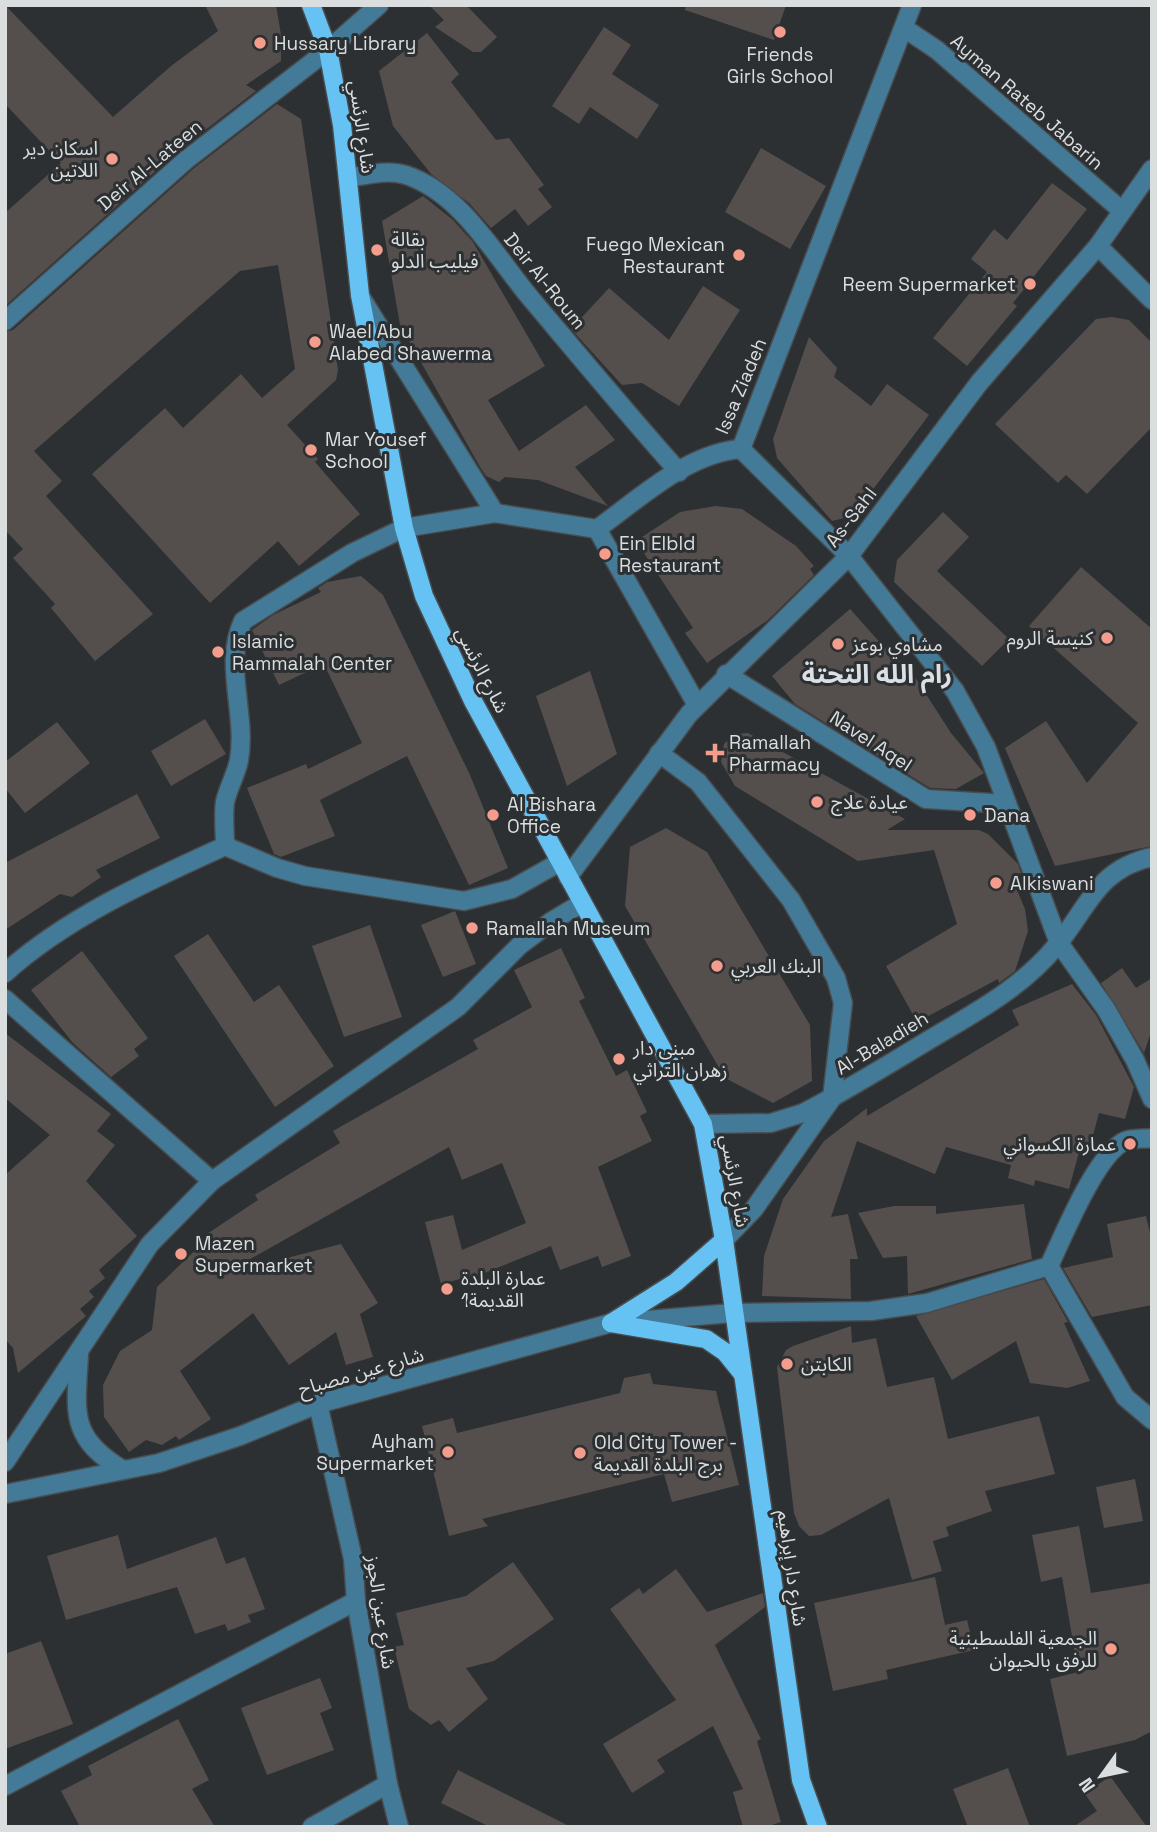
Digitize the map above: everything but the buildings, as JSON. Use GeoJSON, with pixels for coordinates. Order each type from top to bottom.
{"type":"FeatureCollection","features":[{"type":"Feature","properties":{"kind":"main road","name":"شارع الرئسي"},"geometry":{"type":"LineString","coordinates":[[311,5],[328,50],[342,125],[360,295],[404,528],[421,586],[441,637],[703,1125],[724,1240],[733,1312]]}},
{"type":"Feature","properties":{"kind":"main road"},"geometry":{"type":"LineString","coordinates":[[611,1323],[676,1282],[724,1240]]}},
{"type":"Feature","properties":{"kind":"main road","name":"شارع دار إبراهيم"},"geometry":{"type":"LineString","coordinates":[[733,1312],[801,1780],[818,1827]]}},
{"type":"Feature","properties":{"kind":"main road"},"geometry":{"type":"LineString","coordinates":[[611,1323],[706,1339],[725,1352],[742,1373]]}},
{"type":"Feature","properties":{"kind":"street","name":"Deir Al-Lateen"},"geometry":{"type":"LineString","coordinates":[[5,321],[186,160],[328,50],[379,5]]}},
{"type":"Feature","properties":{"kind":"street","name":"Issa Ziadeh"},"geometry":{"type":"LineString","coordinates":[[597,529],[679,472],[719,452],[741,449],[912,5]]}},
{"type":"Feature","properties":{"kind":"street","name":"Ayman Rateb Jabarin"},"geometry":{"type":"LineString","coordinates":[[904,29],[937,50],[1121,210]]}},
{"type":"Feature","properties":{"kind":"street","name":"As-Sahl"},"geometry":{"type":"LineString","coordinates":[[564,869],[726,674],[849,556],[979,383],[1098,246],[1152,169]]}},
{"type":"Feature","properties":{"kind":"street","name":"Deir Al-Roum"},"geometry":{"type":"LineString","coordinates":[[348,178],[382,173],[404,174],[424,184],[466,216],[512,277],[679,472]]}},
{"type":"Feature","properties":{"kind":"street"},"geometry":{"type":"LineString","coordinates":[[1098,246],[1152,300]]}},
{"type":"Feature","properties":{"kind":"street"},"geometry":{"type":"LineString","coordinates":[[360,295],[495,513]]}},
{"type":"Feature","properties":{"kind":"street"},"geometry":{"type":"LineString","coordinates":[[741,449],[849,556],[955,691],[986,747],[1059,943],[1106,1009],[1135,1060],[1152,1099]]}},
{"type":"Feature","properties":{"kind":"street"},"geometry":{"type":"LineString","coordinates":[[225,846],[225,803],[239,760],[239,701],[234,658],[236,636],[243,621],[352,553],[404,528],[495,513],[597,529],[698,705]]}},
{"type":"Feature","properties":{"kind":"street","name":"Navel Aqel"},"geometry":{"type":"LineString","coordinates":[[726,674],[926,799],[1007,804]]}},
{"type":"Feature","properties":{"kind":"street"},"geometry":{"type":"LineString","coordinates":[[659,753],[698,782],[791,900],[836,978],[843,1003],[831,1098],[754,1209],[724,1240]]}},
{"type":"Feature","properties":{"kind":"street"},"geometry":{"type":"LineString","coordinates":[[5,973],[45,941],[104,906],[166,872],[225,846],[277,868],[305,876],[464,901],[512,889],[564,869]]}},
{"type":"Feature","properties":{"kind":"street","name":"Al-Baladieh"},"geometry":{"type":"LineString","coordinates":[[703,1125],[771,1123],[803,1113],[999,999],[1030,975],[1059,943],[1080,908],[1106,879],[1139,860],[1152,857]]}},
{"type":"Feature","properties":{"kind":"street"},"geometry":{"type":"LineString","coordinates":[[5,1462],[150,1244],[212,1181],[458,1007],[520,945],[582,903]]}},
{"type":"Feature","properties":{"kind":"street"},"geometry":{"type":"LineString","coordinates":[[5,999],[212,1181]]}},
{"type":"Feature","properties":{"kind":"street"},"geometry":{"type":"LineString","coordinates":[[1152,1138],[1126,1141],[1110,1152],[1078,1203],[1049,1266],[1125,1397],[1152,1419]]}},
{"type":"Feature","properties":{"kind":"street","name":"شارع عين مصباح"},"geometry":{"type":"LineString","coordinates":[[5,1494],[159,1463],[240,1436],[318,1404],[611,1323],[733,1312],[872,1311],[927,1303],[1049,1266]]}},
{"type":"Feature","properties":{"kind":"street"},"geometry":{"type":"LineString","coordinates":[[79,1354],[76,1419],[81,1433],[101,1456],[123,1470]]}},
{"type":"Feature","properties":{"kind":"street","name":"شارع عين الجوز"},"geometry":{"type":"LineString","coordinates":[[318,1404],[353,1559],[356,1601],[388,1784],[399,1827]]}},
{"type":"Feature","properties":{"kind":"street"},"geometry":{"type":"LineString","coordinates":[[5,1786],[356,1601]]}},
{"type":"Feature","properties":{"kind":"street"},"geometry":{"type":"LineString","coordinates":[[312,1827],[388,1784]]}},
{"type":"Feature","properties":{"kind":"place","name":"Friends Girls School"},"geometry":{"type":"Point","coordinates":[780,32]}},
{"type":"Feature","properties":{"kind":"place","name":"Hussary Library"},"geometry":{"type":"Point","coordinates":[260,43]}},
{"type":"Feature","properties":{"kind":"place","name":"اسكان دير اللاتين"},"geometry":{"type":"Point","coordinates":[112,159]}},
{"type":"Feature","properties":{"kind":"place","name":"بقالة فيليب الدلو"},"geometry":{"type":"Point","coordinates":[377,250]}},
{"type":"Feature","properties":{"kind":"place","name":"Fuego Mexican Restaurant"},"geometry":{"type":"Point","coordinates":[739,255]}},
{"type":"Feature","properties":{"kind":"place","name":"Reem Supermarket"},"geometry":{"type":"Point","coordinates":[1030,284]}},
{"type":"Feature","properties":{"kind":"place","name":"Wael Abu Alabed Shawerma"},"geometry":{"type":"Point","coordinates":[315,342]}},
{"type":"Feature","properties":{"kind":"place","name":"Mar Yousef School"},"geometry":{"type":"Point","coordinates":[311,450]}},
{"type":"Feature","properties":{"kind":"place","name":"Ein Elbld Restaurant"},"geometry":{"type":"Point","coordinates":[605,554]}},
{"type":"Feature","properties":{"kind":"place","name":"كنيسة الروم"},"geometry":{"type":"Point","coordinates":[1107,638]}},
{"type":"Feature","properties":{"kind":"place","name":"مشاوي بوعز"},"geometry":{"type":"Point","coordinates":[838,644]}},
{"type":"Feature","properties":{"kind":"place","name":"Islamic Rammalah Center"},"geometry":{"type":"Point","coordinates":[218,652]}},
{"type":"Feature","properties":{"kind":"place","name":"Ramallah Pharmacy"},"geometry":{"type":"Point","coordinates":[715,753]}},
{"type":"Feature","properties":{"kind":"place","name":"عيادة علاج"},"geometry":{"type":"Point","coordinates":[817,802]}},
{"type":"Feature","properties":{"kind":"place","name":"Al Bishara Office"},"geometry":{"type":"Point","coordinates":[493,815]}},
{"type":"Feature","properties":{"kind":"place","name":"Dana"},"geometry":{"type":"Point","coordinates":[970,815]}},
{"type":"Feature","properties":{"kind":"place","name":"Alkiswani"},"geometry":{"type":"Point","coordinates":[996,883]}},
{"type":"Feature","properties":{"kind":"place","name":"Ramallah Museum"},"geometry":{"type":"Point","coordinates":[472,928]}},
{"type":"Feature","properties":{"kind":"place","name":"البنك العربي"},"geometry":{"type":"Point","coordinates":[717,966]}},
{"type":"Feature","properties":{"kind":"place","name":"مبنى دار زهران التراثي"},"geometry":{"type":"Point","coordinates":[619,1059]}},
{"type":"Feature","properties":{"kind":"place","name":"عمارة الكسواني"},"geometry":{"type":"Point","coordinates":[1130,1144]}},
{"type":"Feature","properties":{"kind":"place","name":"Mazen Supermarket"},"geometry":{"type":"Point","coordinates":[181,1254]}},
{"type":"Feature","properties":{"kind":"place","name":"عمارة البلدة القديمة1"},"geometry":{"type":"Point","coordinates":[447,1289]}},
{"type":"Feature","properties":{"kind":"place","name":"الكابتن"},"geometry":{"type":"Point","coordinates":[787,1364]}},
{"type":"Feature","properties":{"kind":"place","name":"Ayham Supermarket"},"geometry":{"type":"Point","coordinates":[448,1452]}},
{"type":"Feature","properties":{"kind":"place","name":"Old City Tower - برج البلدة القديمة"},"geometry":{"type":"Point","coordinates":[580,1453]}},
{"type":"Feature","properties":{"kind":"place","name":"الجمعية الفلسطينية للرفق بالحيوان"},"geometry":{"type":"Point","coordinates":[1111,1649]}},
{"type":"Feature","properties":{"kind":"district","name":"رام الله التحتة"},"geometry":{"type":"Point","coordinates":[877,674]}}]}
